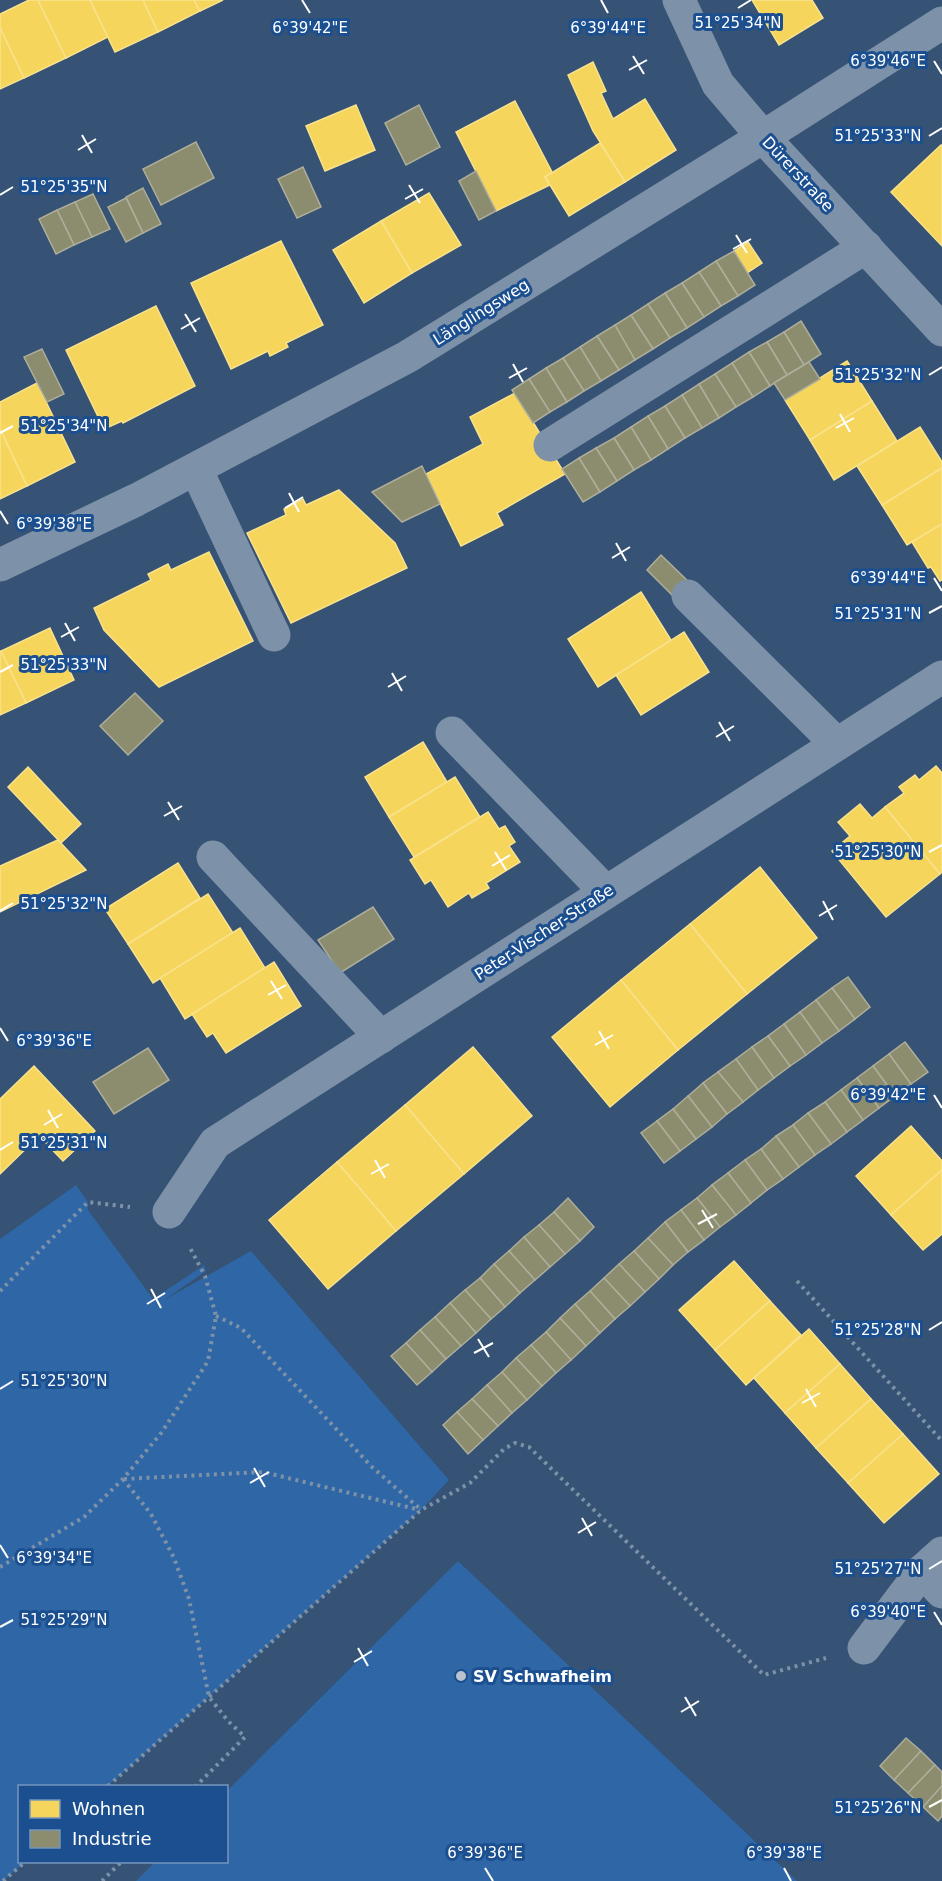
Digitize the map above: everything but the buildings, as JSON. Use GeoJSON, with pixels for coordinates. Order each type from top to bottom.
{"type":"FeatureCollection","features":[{"type":"Feature","properties":{"kind":"street","name":"Dürerstraße"},"geometry":{"type":"LineString","coordinates":[[678,0],[718,84],[942,330]]}},
{"type":"Feature","properties":{"kind":"street","name":"Länglingsweg"},"geometry":{"type":"LineString","coordinates":[[0,566],[136,500],[407,357],[942,23]]}},
{"type":"Feature","properties":{"kind":"street"},"geometry":{"type":"LineString","coordinates":[[550,445],[866,248]]}},
{"type":"Feature","properties":{"kind":"street"},"geometry":{"type":"LineString","coordinates":[[196,469],[274,635]]}},
{"type":"Feature","properties":{"kind":"street"},"geometry":{"type":"LineString","coordinates":[[688,596],[837,744]]}},
{"type":"Feature","properties":{"kind":"street","name":"Peter-Vischer-Straße"},"geometry":{"type":"LineString","coordinates":[[170,1212],[215,1143],[942,677]]}},
{"type":"Feature","properties":{"kind":"street"},"geometry":{"type":"LineString","coordinates":[[452,733],[606,892]]}},
{"type":"Feature","properties":{"kind":"street"},"geometry":{"type":"LineString","coordinates":[[213,857],[381,1037]]}},
{"type":"Feature","properties":{"kind":"street"},"geometry":{"type":"LineString","coordinates":[[864,1648],[935,1572]]}},
{"type":"Feature","properties":{"kind":"path"},"geometry":{"type":"LineString","coordinates":[[0,1291],[88,1202],[170,1212],[205,1276],[216,1316],[208,1361],[162,1432],[123,1479],[84,1517],[0,1567]]}},
{"type":"Feature","properties":{"kind":"path"},"geometry":{"type":"LineString","coordinates":[[797,1281],[942,1441]]}},
{"type":"Feature","properties":{"kind":"path"},"geometry":{"type":"LineString","coordinates":[[216,1316],[241,1328],[372,1467],[421,1510]]}},
{"type":"Feature","properties":{"kind":"path"},"geometry":{"type":"LineString","coordinates":[[109,1785],[421,1510],[470,1483],[504,1449],[515,1443],[529,1447],[764,1675],[864,1648]]}},
{"type":"Feature","properties":{"kind":"path"},"geometry":{"type":"LineString","coordinates":[[123,1479],[263,1472],[421,1510]]}},
{"type":"Feature","properties":{"kind":"path"},"geometry":{"type":"LineString","coordinates":[[123,1479],[151,1514],[174,1557],[189,1599],[209,1697],[228,1721],[245,1737],[197,1785]]}},
{"type":"Feature","properties":{"kind":"path"},"geometry":{"type":"LineString","coordinates":[[3,1881],[24,1863]]}},
{"type":"Feature","properties":{"kind":"path"},"geometry":{"type":"LineString","coordinates":[[102,1881],[120,1863]]}},
{"type":"Feature","properties":{"kind":"shaded area"},"geometry":{"type":"Polygon","coordinates":[[[76,1185],[88,1202],[88,1210],[153,1299],[204,1265],[206,1271],[164,1300],[251,1251],[449,1480],[421,1510],[109,1785],[18,1785],[18,1863],[24,1863],[3,1881],[0,1881],[0,1239],[76,1185]]]}},
{"type":"Feature","properties":{"kind":"shaded area","name":"SV Schwafheim"},"geometry":{"type":"Polygon","coordinates":[[[458,1561],[797,1881],[136,1881],[154,1863],[228,1863],[228,1790],[458,1561]]]}},
{"type":"Feature","properties":{"kind":"place","name":"SV Schwafheim"},"geometry":{"type":"Point","coordinates":[461,1676]}}]}
